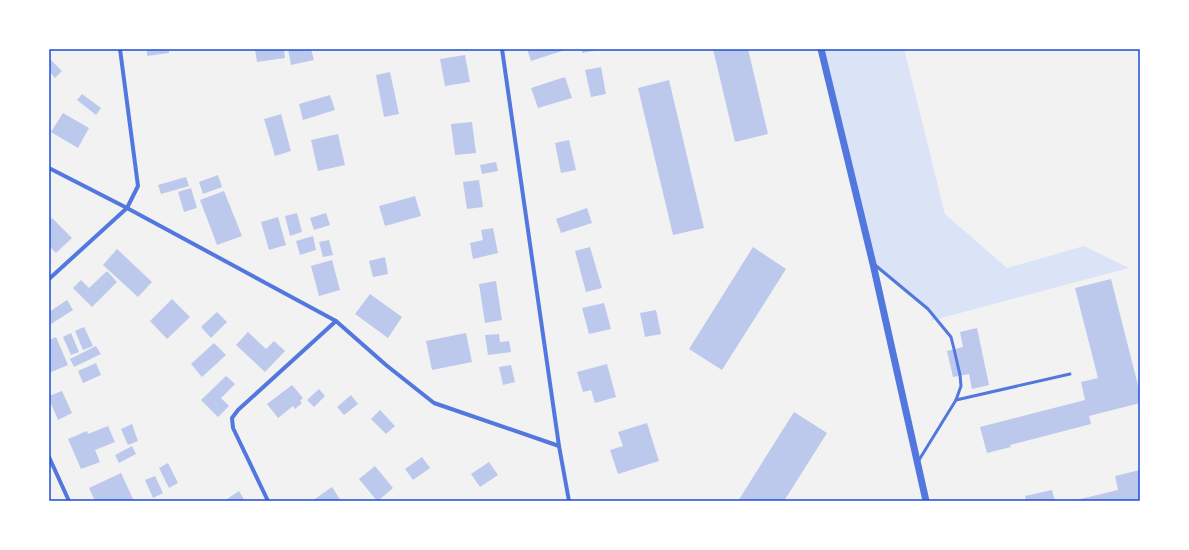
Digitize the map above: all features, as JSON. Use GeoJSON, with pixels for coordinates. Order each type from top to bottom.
{"type":"FeatureCollection","features":[{"type":"Feature","properties":{"kind":"street"},"geometry":{"type":"LineString","coordinates":[[49,279],[127,208],[138,186],[120,49]]}},
{"type":"Feature","properties":{"kind":"street"},"geometry":{"type":"LineString","coordinates":[[502,49],[559,446],[569,501]]}},
{"type":"Feature","properties":{"kind":"street"},"geometry":{"type":"LineString","coordinates":[[821,49],[873,264],[926,501]]}},
{"type":"Feature","properties":{"kind":"street"},"geometry":{"type":"LineString","coordinates":[[49,168],[127,208],[336,321],[386,365],[434,403],[559,446]]}},
{"type":"Feature","properties":{"kind":"street"},"geometry":{"type":"LineString","coordinates":[[268,501],[234,428],[232,418],[238,410],[336,321]]}},
{"type":"Feature","properties":{"kind":"street"},"geometry":{"type":"LineString","coordinates":[[49,457],[69,501]]}},
{"type":"Feature","properties":{"kind":"lane"},"geometry":{"type":"LineString","coordinates":[[873,264],[928,310],[951,337],[960,375],[961,386],[956,400],[917,463]]}},
{"type":"Feature","properties":{"kind":"lane"},"geometry":{"type":"LineString","coordinates":[[956,400],[1070,374]]}},
{"type":"Feature","properties":{"kind":"shaded area"},"geometry":{"type":"Polygon","coordinates":[[[821,49],[904,49],[945,214],[1007,268],[1084,246],[1129,268],[930,321],[934,316],[873,264],[821,49]]]}},
{"type":"Feature","properties":{"kind":"building"},"geometry":{"type":"Polygon","coordinates":[[[147,49],[169,49],[169,53],[147,56],[147,49]]]}},
{"type":"Feature","properties":{"kind":"building"},"geometry":{"type":"Polygon","coordinates":[[[255,49],[284,49],[285,58],[257,62],[255,49]]]}},
{"type":"Feature","properties":{"kind":"building"},"geometry":{"type":"Polygon","coordinates":[[[288,49],[311,49],[314,60],[291,65],[288,49]]]}},
{"type":"Feature","properties":{"kind":"building"},"geometry":{"type":"Polygon","coordinates":[[[527,49],[568,49],[531,61],[527,49]]]}},
{"type":"Feature","properties":{"kind":"building"},"geometry":{"type":"Polygon","coordinates":[[[582,49],[598,49],[598,50],[582,53],[582,49]]]}},
{"type":"Feature","properties":{"kind":"building"},"geometry":{"type":"Polygon","coordinates":[[[713,49],[748,49],[768,134],[735,142],[713,49]]]}},
{"type":"Feature","properties":{"kind":"building"},"geometry":{"type":"Polygon","coordinates":[[[465,55],[470,82],[445,86],[440,59],[465,55]]]}},
{"type":"Feature","properties":{"kind":"building"},"geometry":{"type":"Polygon","coordinates":[[[49,58],[62,71],[55,78],[49,71],[49,58]]]}},
{"type":"Feature","properties":{"kind":"building"},"geometry":{"type":"Polygon","coordinates":[[[601,67],[606,94],[591,97],[585,70],[601,67]]]}},
{"type":"Feature","properties":{"kind":"building"},"geometry":{"type":"Polygon","coordinates":[[[390,72],[399,114],[384,117],[376,75],[390,72]]]}},
{"type":"Feature","properties":{"kind":"building"},"geometry":{"type":"Polygon","coordinates":[[[565,77],[572,98],[538,108],[531,88],[565,77]]]}},
{"type":"Feature","properties":{"kind":"building"},"geometry":{"type":"Polygon","coordinates":[[[669,80],[704,228],[673,235],[638,88],[669,80]]]}},
{"type":"Feature","properties":{"kind":"building"},"geometry":{"type":"Polygon","coordinates":[[[82,94],[101,108],[96,115],[77,100],[82,94]]]}},
{"type":"Feature","properties":{"kind":"building"},"geometry":{"type":"Polygon","coordinates":[[[330,95],[335,110],[303,120],[299,104],[330,95]]]}},
{"type":"Feature","properties":{"kind":"building"},"geometry":{"type":"Polygon","coordinates":[[[63,113],[89,128],[78,148],[51,132],[63,113]]]}},
{"type":"Feature","properties":{"kind":"building"},"geometry":{"type":"Polygon","coordinates":[[[281,114],[291,151],[275,156],[264,119],[281,114]]]}},
{"type":"Feature","properties":{"kind":"building"},"geometry":{"type":"Polygon","coordinates":[[[472,122],[476,153],[455,155],[451,124],[472,122]]]}},
{"type":"Feature","properties":{"kind":"building"},"geometry":{"type":"Polygon","coordinates":[[[338,134],[345,165],[318,171],[311,140],[338,134]]]}},
{"type":"Feature","properties":{"kind":"building"},"geometry":{"type":"Polygon","coordinates":[[[569,140],[576,170],[561,173],[555,143],[569,140]]]}},
{"type":"Feature","properties":{"kind":"building"},"geometry":{"type":"Polygon","coordinates":[[[496,162],[498,171],[482,174],[480,165],[496,162]]]}},
{"type":"Feature","properties":{"kind":"building"},"geometry":{"type":"Polygon","coordinates":[[[218,175],[222,187],[203,194],[199,182],[218,175]]]}},
{"type":"Feature","properties":{"kind":"building"},"geometry":{"type":"Polygon","coordinates":[[[186,177],[189,186],[161,194],[158,185],[186,177]]]}},
{"type":"Feature","properties":{"kind":"building"},"geometry":{"type":"Polygon","coordinates":[[[479,180],[483,207],[467,209],[463,182],[479,180]]]}},
{"type":"Feature","properties":{"kind":"building"},"geometry":{"type":"Polygon","coordinates":[[[191,188],[197,208],[184,212],[178,192],[191,188]]]}},
{"type":"Feature","properties":{"kind":"building"},"geometry":{"type":"Polygon","coordinates":[[[224,191],[242,236],[217,245],[200,200],[224,191]]]}},
{"type":"Feature","properties":{"kind":"building"},"geometry":{"type":"Polygon","coordinates":[[[415,196],[421,216],[385,226],[379,206],[415,196]]]}},
{"type":"Feature","properties":{"kind":"building"},"geometry":{"type":"Polygon","coordinates":[[[587,208],[592,223],[561,233],[556,219],[587,208]]]}},
{"type":"Feature","properties":{"kind":"building"},"geometry":{"type":"Polygon","coordinates":[[[297,213],[302,232],[290,236],[285,216],[297,213]]]}},
{"type":"Feature","properties":{"kind":"building"},"geometry":{"type":"Polygon","coordinates":[[[326,213],[330,225],[314,230],[310,218],[326,213]]]}},
{"type":"Feature","properties":{"kind":"building"},"geometry":{"type":"Polygon","coordinates":[[[278,217],[286,245],[269,250],[261,222],[278,217]]]}},
{"type":"Feature","properties":{"kind":"building"},"geometry":{"type":"Polygon","coordinates":[[[52,218],[72,238],[56,253],[49,246],[49,221],[52,218]]]}},
{"type":"Feature","properties":{"kind":"building"},"geometry":{"type":"Polygon","coordinates":[[[493,228],[498,253],[473,259],[470,243],[483,240],[481,230],[493,228]]]}},
{"type":"Feature","properties":{"kind":"building"},"geometry":{"type":"Polygon","coordinates":[[[313,236],[316,250],[300,255],[296,241],[313,236]]]}},
{"type":"Feature","properties":{"kind":"building"},"geometry":{"type":"Polygon","coordinates":[[[329,240],[333,255],[323,257],[319,242],[329,240]]]}},
{"type":"Feature","properties":{"kind":"building"},"geometry":{"type":"Polygon","coordinates":[[[590,247],[602,288],[586,292],[575,251],[590,247]]]}},
{"type":"Feature","properties":{"kind":"building"},"geometry":{"type":"Polygon","coordinates":[[[753,247],[786,269],[722,370],[689,349],[753,247]]]}},
{"type":"Feature","properties":{"kind":"building"},"geometry":{"type":"Polygon","coordinates":[[[117,249],[152,282],[138,297],[103,265],[117,249]]]}},
{"type":"Feature","properties":{"kind":"building"},"geometry":{"type":"Polygon","coordinates":[[[385,257],[388,274],[373,277],[369,261],[385,257]]]}},
{"type":"Feature","properties":{"kind":"building"},"geometry":{"type":"Polygon","coordinates":[[[332,260],[340,290],[319,296],[311,266],[332,260]]]}},
{"type":"Feature","properties":{"kind":"building"},"geometry":{"type":"Polygon","coordinates":[[[107,271],[117,282],[92,307],[73,288],[81,280],[89,288],[107,271]]]}},
{"type":"Feature","properties":{"kind":"building"},"geometry":{"type":"Polygon","coordinates":[[[1111,279],[1140,393],[1140,403],[1089,416],[1091,424],[1010,445],[1011,447],[987,453],[980,427],[1085,400],[1081,382],[1098,378],[1075,288],[1111,279]]]}},
{"type":"Feature","properties":{"kind":"building"},"geometry":{"type":"Polygon","coordinates":[[[496,281],[502,320],[485,323],[479,284],[496,281]]]}},
{"type":"Feature","properties":{"kind":"building"},"geometry":{"type":"Polygon","coordinates":[[[370,294],[402,317],[388,338],[355,314],[370,294]]]}},
{"type":"Feature","properties":{"kind":"building"},"geometry":{"type":"Polygon","coordinates":[[[172,299],[190,317],[167,339],[150,321],[172,299]]]}},
{"type":"Feature","properties":{"kind":"building"},"geometry":{"type":"Polygon","coordinates":[[[67,300],[73,310],[51,324],[49,320],[49,312],[67,300]]]}},
{"type":"Feature","properties":{"kind":"building"},"geometry":{"type":"Polygon","coordinates":[[[604,303],[611,329],[589,334],[582,308],[604,303]]]}},
{"type":"Feature","properties":{"kind":"building"},"geometry":{"type":"Polygon","coordinates":[[[656,310],[661,334],[645,337],[640,313],[656,310]]]}},
{"type":"Feature","properties":{"kind":"building"},"geometry":{"type":"Polygon","coordinates":[[[217,312],[227,322],[211,338],[201,327],[217,312]]]}},
{"type":"Feature","properties":{"kind":"building"},"geometry":{"type":"Polygon","coordinates":[[[84,327],[93,346],[83,350],[75,331],[84,327]]]}},
{"type":"Feature","properties":{"kind":"building"},"geometry":{"type":"Polygon","coordinates":[[[977,328],[989,385],[972,389],[969,374],[953,377],[947,351],[963,347],[960,332],[977,328]]]}},
{"type":"Feature","properties":{"kind":"building"},"geometry":{"type":"Polygon","coordinates":[[[248,332],[266,349],[274,341],[285,351],[265,372],[236,345],[248,332]]]}},
{"type":"Feature","properties":{"kind":"building"},"geometry":{"type":"Polygon","coordinates":[[[71,333],[79,352],[71,355],[63,337],[71,333]]]}},
{"type":"Feature","properties":{"kind":"building"},"geometry":{"type":"Polygon","coordinates":[[[466,333],[472,362],[432,370],[426,341],[466,333]]]}},
{"type":"Feature","properties":{"kind":"building"},"geometry":{"type":"Polygon","coordinates":[[[499,334],[500,342],[509,341],[511,352],[488,355],[485,335],[499,334]]]}},
{"type":"Feature","properties":{"kind":"building"},"geometry":{"type":"Polygon","coordinates":[[[56,337],[68,365],[49,373],[49,340],[56,337]]]}},
{"type":"Feature","properties":{"kind":"building"},"geometry":{"type":"Polygon","coordinates":[[[214,343],[226,355],[202,377],[191,364],[214,343]]]}},
{"type":"Feature","properties":{"kind":"building"},"geometry":{"type":"Polygon","coordinates":[[[96,346],[101,354],[74,367],[70,359],[96,346]]]}},
{"type":"Feature","properties":{"kind":"building"},"geometry":{"type":"Polygon","coordinates":[[[96,363],[101,375],[83,383],[78,371],[96,363]]]}},
{"type":"Feature","properties":{"kind":"building"},"geometry":{"type":"Polygon","coordinates":[[[607,364],[616,397],[595,403],[591,390],[583,392],[577,372],[607,364]]]}},
{"type":"Feature","properties":{"kind":"building"},"geometry":{"type":"Polygon","coordinates":[[[511,365],[515,382],[503,385],[499,367],[511,365]]]}},
{"type":"Feature","properties":{"kind":"building"},"geometry":{"type":"Polygon","coordinates":[[[226,376],[235,384],[221,398],[229,406],[218,417],[201,400],[226,376]]]}},
{"type":"Feature","properties":{"kind":"building"},"geometry":{"type":"Polygon","coordinates":[[[292,385],[303,398],[300,401],[302,403],[295,409],[293,406],[278,418],[267,404],[292,385]]]}},
{"type":"Feature","properties":{"kind":"building"},"geometry":{"type":"Polygon","coordinates":[[[319,389],[325,396],[314,407],[307,400],[319,389]]]}},
{"type":"Feature","properties":{"kind":"building"},"geometry":{"type":"Polygon","coordinates":[[[62,391],[72,413],[58,420],[49,396],[62,391]]]}},
{"type":"Feature","properties":{"kind":"building"},"geometry":{"type":"Polygon","coordinates":[[[351,395],[358,404],[344,415],[337,407],[351,395]]]}},
{"type":"Feature","properties":{"kind":"building"},"geometry":{"type":"Polygon","coordinates":[[[380,410],[395,426],[386,434],[371,419],[380,410]]]}},
{"type":"Feature","properties":{"kind":"building"},"geometry":{"type":"Polygon","coordinates":[[[794,412],[827,433],[784,501],[738,501],[794,412]]]}},
{"type":"Feature","properties":{"kind":"building"},"geometry":{"type":"Polygon","coordinates":[[[647,423],[659,461],[618,474],[610,450],[623,446],[618,432],[647,423]]]}},
{"type":"Feature","properties":{"kind":"building"},"geometry":{"type":"Polygon","coordinates":[[[132,424],[138,441],[128,445],[121,429],[132,424]]]}},
{"type":"Feature","properties":{"kind":"building"},"geometry":{"type":"Polygon","coordinates":[[[108,426],[115,442],[95,450],[100,462],[81,469],[68,439],[87,431],[88,434],[108,426]]]}},
{"type":"Feature","properties":{"kind":"building"},"geometry":{"type":"Polygon","coordinates":[[[132,446],[136,454],[119,463],[115,455],[132,446]]]}},
{"type":"Feature","properties":{"kind":"building"},"geometry":{"type":"Polygon","coordinates":[[[422,457],[430,468],[413,480],[405,469],[422,457]]]}},
{"type":"Feature","properties":{"kind":"building"},"geometry":{"type":"Polygon","coordinates":[[[489,462],[498,475],[480,487],[471,474],[489,462]]]}},
{"type":"Feature","properties":{"kind":"building"},"geometry":{"type":"Polygon","coordinates":[[[168,463],[178,483],[169,488],[159,468],[168,463]]]}},
{"type":"Feature","properties":{"kind":"building"},"geometry":{"type":"Polygon","coordinates":[[[375,466],[393,488],[378,501],[359,479],[375,466]]]}},
{"type":"Feature","properties":{"kind":"building"},"geometry":{"type":"Polygon","coordinates":[[[1140,470],[1140,501],[1072,501],[1118,490],[1115,476],[1140,470]]]}},
{"type":"Feature","properties":{"kind":"building"},"geometry":{"type":"Polygon","coordinates":[[[121,473],[134,501],[95,501],[89,488],[121,473]]]}},
{"type":"Feature","properties":{"kind":"building"},"geometry":{"type":"Polygon","coordinates":[[[155,476],[163,493],[153,498],[145,480],[155,476]]]}},
{"type":"Feature","properties":{"kind":"building"},"geometry":{"type":"Polygon","coordinates":[[[332,487],[341,501],[312,501],[332,487]]]}},
{"type":"Feature","properties":{"kind":"building"},"geometry":{"type":"Polygon","coordinates":[[[1052,490],[1055,501],[1026,501],[1025,496],[1052,490]]]}},
{"type":"Feature","properties":{"kind":"building"},"geometry":{"type":"Polygon","coordinates":[[[239,491],[245,501],[224,501],[239,491]]]}}]}
